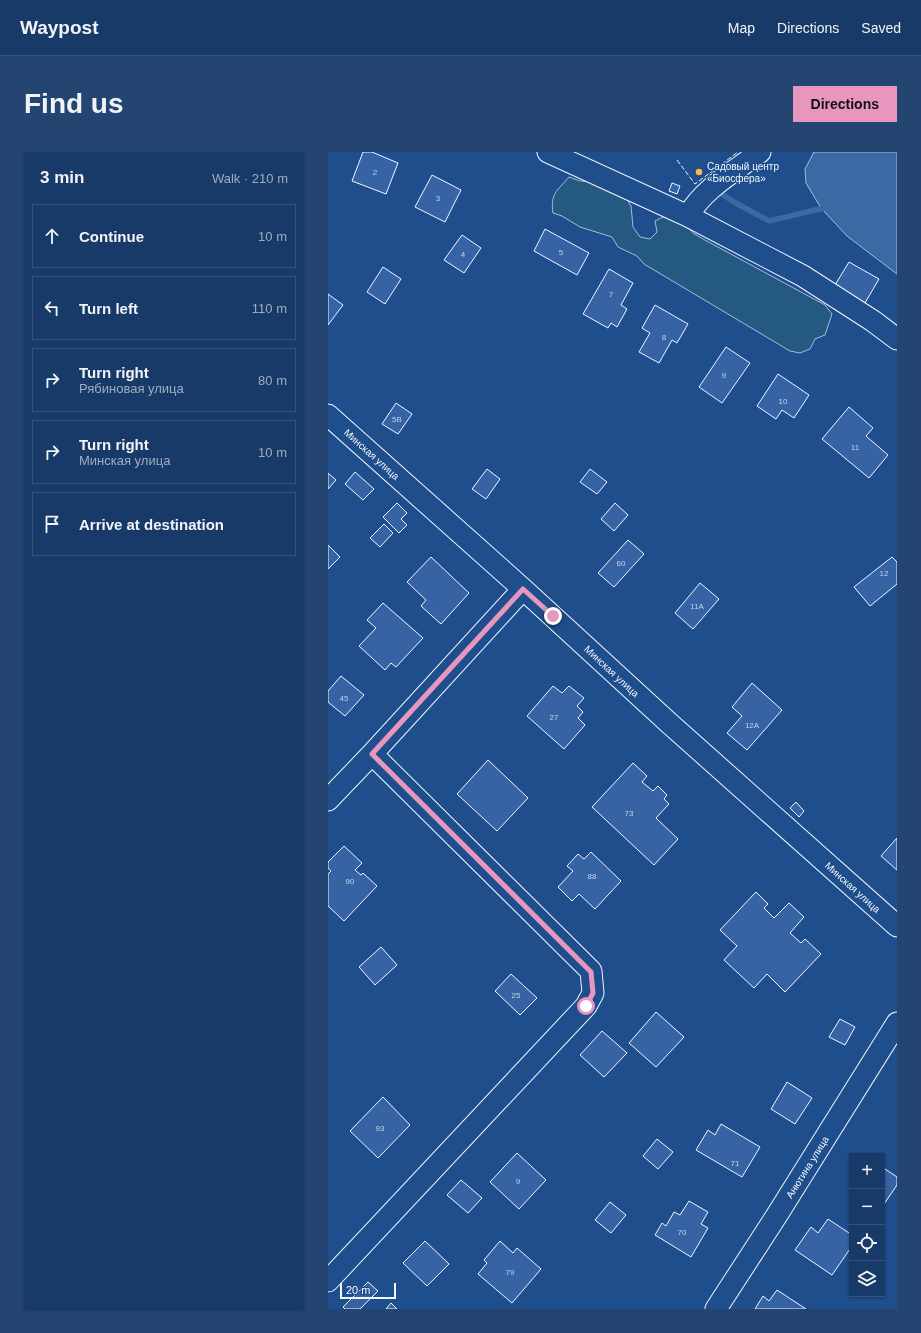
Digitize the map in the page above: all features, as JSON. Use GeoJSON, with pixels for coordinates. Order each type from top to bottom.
{"type":"FeatureCollection","features":[{"type":"Feature","properties":{"kind":"street"},"geometry":{"type":"LineString","coordinates":[[548,152],[688,216],[803,276],[873,321],[897,339]]}},
{"type":"Feature","properties":{"kind":"street"},"geometry":{"type":"LineString","coordinates":[[688,216],[693,206],[704,194],[760,152]]}},
{"type":"Feature","properties":{"kind":"street","name":"Минская улица"},"geometry":{"type":"LineString","coordinates":[[328,414],[523,589],[669,723],[897,926]]}},
{"type":"Feature","properties":{"kind":"street"},"geometry":{"type":"LineString","coordinates":[[328,800],[523,589]]}},
{"type":"Feature","properties":{"kind":"street"},"geometry":{"type":"LineString","coordinates":[[328,1282],[586,1006],[593,993],[591,972],[372,754]]}},
{"type":"Feature","properties":{"kind":"street","name":"Анютина улица"},"geometry":{"type":"LineString","coordinates":[[716,1309],[781,1209],[897,1023]]}},
{"type":"Feature","properties":{"kind":"shaded area"},"geometry":{"type":"Polygon","coordinates":[[[814,152],[897,152],[897,274],[847,236],[821,208],[806,183],[805,169],[814,152]]]}},
{"type":"Feature","properties":{"kind":"shaded area"},"geometry":{"type":"Polygon","coordinates":[[[569,177],[580,181],[593,182],[625,196],[631,206],[633,227],[640,237],[650,239],[657,232],[655,221],[665,216],[685,224],[693,233],[703,239],[825,305],[832,314],[825,335],[815,339],[810,349],[800,353],[790,351],[644,264],[637,256],[618,247],[612,237],[580,227],[562,216],[553,213],[552,207],[555,193],[569,177]]]}},
{"type":"Feature","properties":{"kind":"building"},"geometry":{"type":"Polygon","coordinates":[[[363,152],[372,152],[398,163],[386,194],[352,181],[363,152]]]}},
{"type":"Feature","properties":{"kind":"building"},"geometry":{"type":"Polygon","coordinates":[[[432,175],[461,190],[445,222],[415,207],[432,175]]]}},
{"type":"Feature","properties":{"kind":"building"},"geometry":{"type":"Polygon","coordinates":[[[672,183],[680,186],[677,194],[669,191],[672,183]]]}},
{"type":"Feature","properties":{"kind":"building"},"geometry":{"type":"Polygon","coordinates":[[[545,229],[589,253],[577,275],[534,251],[545,229]]]}},
{"type":"Feature","properties":{"kind":"building"},"geometry":{"type":"Polygon","coordinates":[[[462,235],[481,248],[464,273],[444,260],[462,235]]]}},
{"type":"Feature","properties":{"kind":"building"},"geometry":{"type":"Polygon","coordinates":[[[849,262],[879,279],[865,303],[835,285],[849,262]]]}},
{"type":"Feature","properties":{"kind":"building"},"geometry":{"type":"Polygon","coordinates":[[[383,267],[401,279],[385,304],[367,292],[383,267]]]}},
{"type":"Feature","properties":{"kind":"building"},"geometry":{"type":"Polygon","coordinates":[[[609,269],[633,283],[621,305],[627,309],[617,327],[611,323],[608,328],[583,314],[609,269]]]}},
{"type":"Feature","properties":{"kind":"building"},"geometry":{"type":"Polygon","coordinates":[[[328,294],[343,305],[328,325],[328,294]]]}},
{"type":"Feature","properties":{"kind":"building"},"geometry":{"type":"Polygon","coordinates":[[[655,305],[688,324],[677,343],[672,340],[659,363],[639,352],[650,333],[642,328],[655,305]]]}},
{"type":"Feature","properties":{"kind":"building"},"geometry":{"type":"Polygon","coordinates":[[[726,347],[750,363],[722,403],[699,387],[726,347]]]}},
{"type":"Feature","properties":{"kind":"building"},"geometry":{"type":"Polygon","coordinates":[[[778,374],[809,395],[794,418],[782,410],[776,419],[757,406],[778,374]]]}},
{"type":"Feature","properties":{"kind":"building"},"geometry":{"type":"Polygon","coordinates":[[[396,403],[412,414],[398,434],[382,424],[396,403]]]}},
{"type":"Feature","properties":{"kind":"building"},"geometry":{"type":"Polygon","coordinates":[[[849,407],[873,428],[866,436],[888,455],[869,478],[822,439],[849,407]]]}},
{"type":"Feature","properties":{"kind":"building"},"geometry":{"type":"Polygon","coordinates":[[[487,469],[500,479],[486,499],[472,489],[487,469]]]}},
{"type":"Feature","properties":{"kind":"building"},"geometry":{"type":"Polygon","coordinates":[[[590,469],[607,482],[597,494],[580,482],[590,469]]]}},
{"type":"Feature","properties":{"kind":"building"},"geometry":{"type":"Polygon","coordinates":[[[355,472],[374,489],[363,500],[345,484],[355,472]]]}},
{"type":"Feature","properties":{"kind":"building"},"geometry":{"type":"Polygon","coordinates":[[[328,473],[336,480],[328,489],[328,473]]]}},
{"type":"Feature","properties":{"kind":"building"},"geometry":{"type":"Polygon","coordinates":[[[397,503],[407,513],[401,519],[407,525],[399,533],[383,517],[397,503]]]}},
{"type":"Feature","properties":{"kind":"building"},"geometry":{"type":"Polygon","coordinates":[[[615,503],[628,515],[614,531],[601,519],[615,503]]]}},
{"type":"Feature","properties":{"kind":"building"},"geometry":{"type":"Polygon","coordinates":[[[384,524],[393,533],[380,547],[370,538],[384,524]]]}},
{"type":"Feature","properties":{"kind":"building"},"geometry":{"type":"Polygon","coordinates":[[[628,540],[644,554],[614,587],[598,573],[628,540]]]}},
{"type":"Feature","properties":{"kind":"building"},"geometry":{"type":"Polygon","coordinates":[[[328,545],[340,557],[328,569],[328,545]]]}},
{"type":"Feature","properties":{"kind":"building"},"geometry":{"type":"Polygon","coordinates":[[[431,557],[469,593],[441,624],[421,606],[426,600],[407,582],[431,557]]]}},
{"type":"Feature","properties":{"kind":"building"},"geometry":{"type":"Polygon","coordinates":[[[892,557],[897,562],[897,584],[870,606],[854,587],[892,557]]]}},
{"type":"Feature","properties":{"kind":"building"},"geometry":{"type":"Polygon","coordinates":[[[700,583],[719,599],[693,629],[675,613],[700,583]]]}},
{"type":"Feature","properties":{"kind":"building"},"geometry":{"type":"Polygon","coordinates":[[[383,603],[423,638],[396,667],[391,663],[385,670],[359,646],[376,628],[367,620],[383,603]]]}},
{"type":"Feature","properties":{"kind":"building"},"geometry":{"type":"Polygon","coordinates":[[[341,676],[364,695],[345,716],[328,702],[328,691],[341,676]]]}},
{"type":"Feature","properties":{"kind":"building"},"geometry":{"type":"Polygon","coordinates":[[[752,683],[782,710],[747,750],[727,733],[742,716],[732,707],[752,683]]]}},
{"type":"Feature","properties":{"kind":"building"},"geometry":{"type":"Polygon","coordinates":[[[553,686],[562,693],[569,686],[584,698],[577,706],[583,712],[578,718],[585,725],[564,749],[527,716],[553,686]]]}},
{"type":"Feature","properties":{"kind":"building"},"geometry":{"type":"Polygon","coordinates":[[[488,760],[528,798],[497,831],[457,794],[488,760]]]}},
{"type":"Feature","properties":{"kind":"building"},"geometry":{"type":"Polygon","coordinates":[[[633,763],[647,776],[642,782],[653,791],[658,786],[667,795],[664,799],[669,804],[656,818],[678,839],[654,865],[592,807],[633,763]]]}},
{"type":"Feature","properties":{"kind":"building"},"geometry":{"type":"Polygon","coordinates":[[[796,802],[804,811],[799,817],[790,808],[796,802]]]}},
{"type":"Feature","properties":{"kind":"building"},"geometry":{"type":"Polygon","coordinates":[[[897,838],[897,870],[881,856],[897,838]]]}},
{"type":"Feature","properties":{"kind":"building"},"geometry":{"type":"Polygon","coordinates":[[[344,846],[362,863],[355,870],[361,875],[363,873],[377,886],[344,921],[328,906],[328,874],[331,871],[328,868],[328,862],[344,846]]]}},
{"type":"Feature","properties":{"kind":"building"},"geometry":{"type":"Polygon","coordinates":[[[591,852],[621,881],[595,909],[579,894],[572,901],[558,887],[573,871],[567,866],[578,854],[584,859],[591,852]]]}},
{"type":"Feature","properties":{"kind":"building"},"geometry":{"type":"Polygon","coordinates":[[[756,892],[768,904],[764,908],[774,918],[789,903],[804,917],[790,933],[801,943],[805,939],[821,954],[785,992],[767,974],[754,988],[724,960],[737,946],[720,930],[756,892]]]}},
{"type":"Feature","properties":{"kind":"building"},"geometry":{"type":"Polygon","coordinates":[[[381,947],[397,965],[375,985],[359,967],[381,947]]]}},
{"type":"Feature","properties":{"kind":"building"},"geometry":{"type":"Polygon","coordinates":[[[511,974],[537,998],[520,1015],[495,991],[511,974]]]}},
{"type":"Feature","properties":{"kind":"building"},"geometry":{"type":"Polygon","coordinates":[[[656,1012],[684,1037],[656,1067],[629,1043],[656,1012]]]}},
{"type":"Feature","properties":{"kind":"building"},"geometry":{"type":"Polygon","coordinates":[[[840,1019],[855,1027],[845,1045],[829,1037],[840,1019]]]}},
{"type":"Feature","properties":{"kind":"building"},"geometry":{"type":"Polygon","coordinates":[[[602,1031],[627,1053],[604,1077],[580,1055],[602,1031]]]}},
{"type":"Feature","properties":{"kind":"building"},"geometry":{"type":"Polygon","coordinates":[[[787,1082],[812,1098],[795,1124],[771,1109],[787,1082]]]}},
{"type":"Feature","properties":{"kind":"building"},"geometry":{"type":"Polygon","coordinates":[[[383,1097],[410,1125],[378,1158],[350,1131],[383,1097]]]}},
{"type":"Feature","properties":{"kind":"building"},"geometry":{"type":"Polygon","coordinates":[[[721,1124],[760,1147],[742,1177],[696,1150],[708,1130],[715,1135],[721,1124]]]}},
{"type":"Feature","properties":{"kind":"building"},"geometry":{"type":"Polygon","coordinates":[[[657,1139],[673,1152],[658,1169],[643,1156],[657,1139]]]}},
{"type":"Feature","properties":{"kind":"building"},"geometry":{"type":"Polygon","coordinates":[[[517,1153],[546,1180],[519,1209],[490,1182],[517,1153]]]}},
{"type":"Feature","properties":{"kind":"building"},"geometry":{"type":"Polygon","coordinates":[[[885,1169],[897,1177],[897,1185],[885,1203],[885,1169]]]}},
{"type":"Feature","properties":{"kind":"building"},"geometry":{"type":"Polygon","coordinates":[[[461,1180],[482,1198],[468,1213],[447,1195],[461,1180]]]}},
{"type":"Feature","properties":{"kind":"building"},"geometry":{"type":"Polygon","coordinates":[[[689,1201],[708,1212],[701,1224],[708,1228],[691,1257],[655,1235],[662,1223],[666,1226],[674,1212],[680,1215],[689,1201]]]}},
{"type":"Feature","properties":{"kind":"building"},"geometry":{"type":"Polygon","coordinates":[[[610,1202],[626,1215],[611,1233],[595,1220],[610,1202]]]}},
{"type":"Feature","properties":{"kind":"building"},"geometry":{"type":"Polygon","coordinates":[[[828,1219],[849,1233],[849,1250],[832,1275],[795,1250],[811,1227],[818,1233],[828,1219]]]}},
{"type":"Feature","properties":{"kind":"building"},"geometry":{"type":"Polygon","coordinates":[[[425,1241],[449,1264],[427,1286],[403,1263],[425,1241]]]}},
{"type":"Feature","properties":{"kind":"building"},"geometry":{"type":"Polygon","coordinates":[[[500,1241],[513,1253],[517,1248],[541,1269],[512,1303],[478,1274],[487,1263],[484,1260],[500,1241]]]}},
{"type":"Feature","properties":{"kind":"building"},"geometry":{"type":"Polygon","coordinates":[[[368,1282],[378,1291],[360,1309],[345,1309],[343,1307],[368,1282]]]}},
{"type":"Feature","properties":{"kind":"building"},"geometry":{"type":"Polygon","coordinates":[[[777,1290],[806,1309],[755,1309],[763,1296],[769,1301],[777,1290]]]}},
{"type":"Feature","properties":{"kind":"building"},"geometry":{"type":"Polygon","coordinates":[[[391,1303],[397,1309],[386,1309],[391,1303]]]}},
{"type":"Feature","properties":{"kind":"waterway"},"geometry":{"type":"LineString","coordinates":[[720,193],[769,221],[828,207]]}},
{"type":"Feature","properties":{"kind":"fence"},"geometry":{"type":"LineString","coordinates":[[677,160],[695,184],[738,152]]}},
{"type":"Feature","properties":{"kind":"place","name":"Садовый центр «Биосфера»"},"geometry":{"type":"Point","coordinates":[699,172]}},
{"type":"Feature","properties":{"kind":"route"},"geometry":{"type":"LineString","coordinates":[[553,616],[523,589],[372,754],[591,972],[593,993],[586,1006]]}}]}
